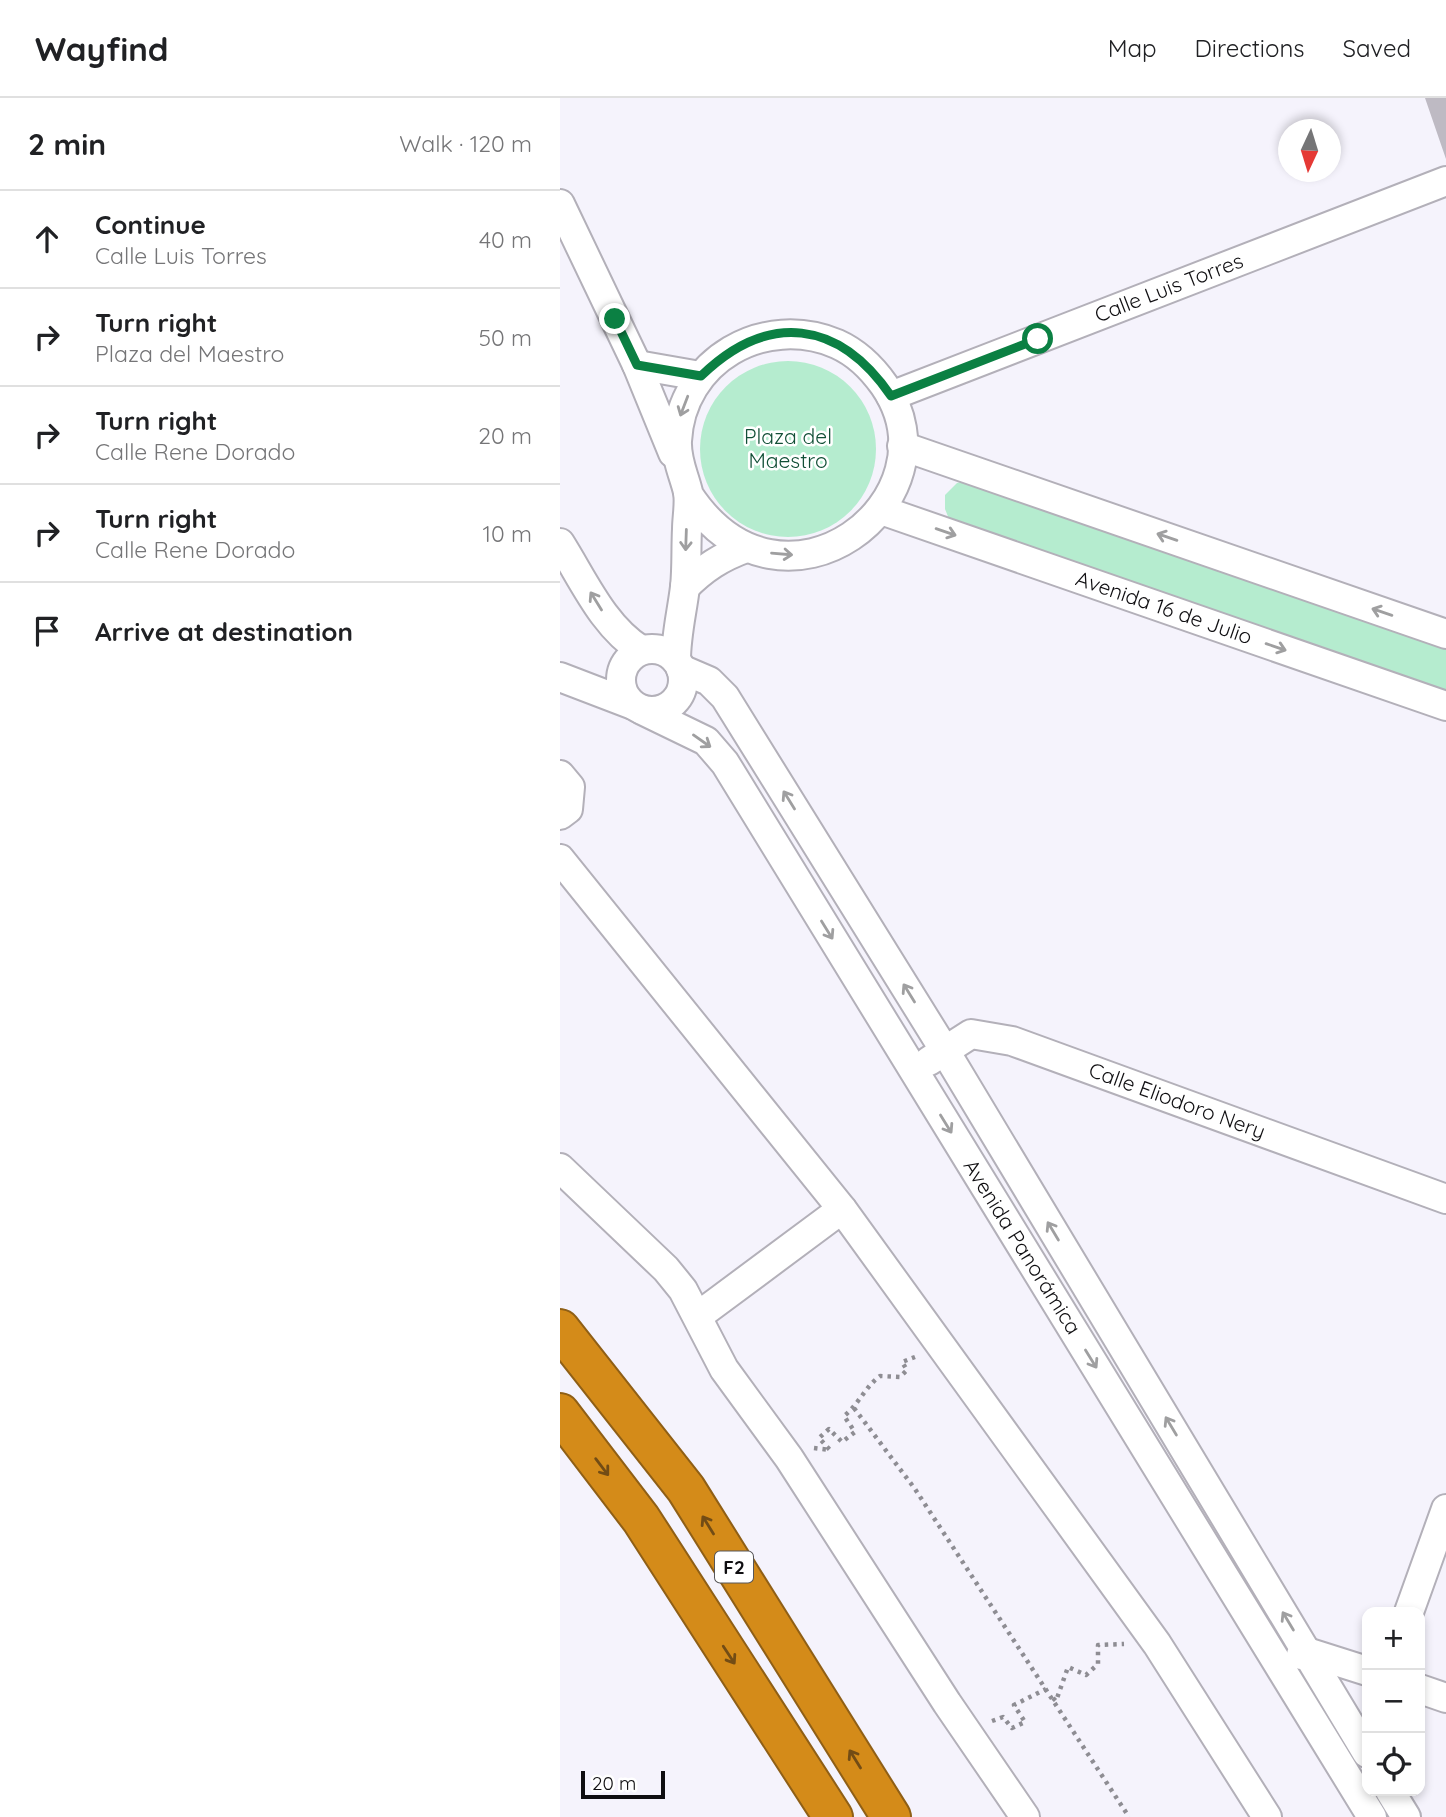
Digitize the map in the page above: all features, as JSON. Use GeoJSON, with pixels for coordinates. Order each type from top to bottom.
{"type":"FeatureCollection","features":[{"type":"Feature","properties":{"kind":"highway","name":"F2"},"geometry":{"type":"LineString","coordinates":[[560,1329],[686,1489],[891,1817]]}},
{"type":"Feature","properties":{"kind":"highway","name":"F2"},"geometry":{"type":"LineString","coordinates":[[560,1413],[641,1519],[833,1817]]}},
{"type":"Feature","properties":{"kind":"street","name":"Calle Luis Torres"},"geometry":{"type":"LineString","coordinates":[[891,396],[1446,181]]}},
{"type":"Feature","properties":{"kind":"street"},"geometry":{"type":"LineString","coordinates":[[560,204],[637,365],[688,494],[703,517],[723,536],[746,548],[783,556],[820,553],[855,536],[881,510],[897,480],[902,446],[900,420],[891,396],[873,369],[847,349],[817,336],[785,333],[753,338],[724,353],[701,376],[688,396],[679,419],[679,468]]}},
{"type":"Feature","properties":{"kind":"street"},"geometry":{"type":"LineString","coordinates":[[637,365],[701,376]]}},
{"type":"Feature","properties":{"kind":"street"},"geometry":{"type":"LineString","coordinates":[[902,446],[1446,634]]}},
{"type":"Feature","properties":{"kind":"street"},"geometry":{"type":"LineString","coordinates":[[676,630],[626,662],[620,680],[621,690],[638,708],[662,710],[671,705],[682,688],[676,630],[685,587],[688,494]]}},
{"type":"Feature","properties":{"kind":"street","name":"Avenida 16 de Julio"},"geometry":{"type":"LineString","coordinates":[[881,510],[1446,706]]}},
{"type":"Feature","properties":{"kind":"street"},"geometry":{"type":"LineString","coordinates":[[560,543],[608,620],[623,638],[646,650],[660,650],[678,665]]}},
{"type":"Feature","properties":{"kind":"street"},"geometry":{"type":"LineString","coordinates":[[685,587],[712,563],[746,548]]}},
{"type":"Feature","properties":{"kind":"street","name":"Avenida Panorámica"},"geometry":{"type":"LineString","coordinates":[[678,665],[709,681],[725,697],[945,1051],[1307,1652],[1362,1736]]}},
{"type":"Feature","properties":{"kind":"street","name":"Avenida Panorámica"},"geometry":{"type":"LineString","coordinates":[[560,677],[638,708],[706,741],[725,763],[1372,1817]]}},
{"type":"Feature","properties":{"kind":"street"},"geometry":{"type":"LineString","coordinates":[[560,775],[570,787],[568,809],[560,815]]}},
{"type":"Feature","properties":{"kind":"street"},"geometry":{"type":"LineString","coordinates":[[560,859],[842,1209],[1157,1644],[1267,1817]]}},
{"type":"Feature","properties":{"kind":"street","name":"Calle Eliodoro Nery"},"geometry":{"type":"LineString","coordinates":[[914,1071],[971,1034],[1012,1041],[1446,1199]]}},
{"type":"Feature","properties":{"kind":"street"},"geometry":{"type":"LineString","coordinates":[[560,1168],[666,1269],[683,1290],[724,1369],[789,1458],[1025,1817]]}},
{"type":"Feature","properties":{"kind":"street"},"geometry":{"type":"LineString","coordinates":[[698,1316],[842,1209]]}},
{"type":"Feature","properties":{"kind":"street"},"geometry":{"type":"LineString","coordinates":[[1411,1607],[1446,1509]]}},
{"type":"Feature","properties":{"kind":"street"},"geometry":{"type":"LineString","coordinates":[[1281,1668],[1307,1652],[1364,1670]]}},
{"type":"Feature","properties":{"kind":"street"},"geometry":{"type":"LineString","coordinates":[[1425,1691],[1446,1698]]}},
{"type":"Feature","properties":{"kind":"street"},"geometry":{"type":"LineString","coordinates":[[1336,1758],[1362,1743]]}},
{"type":"Feature","properties":{"kind":"street"},"geometry":{"type":"LineString","coordinates":[[1393,1796],[1406,1817]]}},
{"type":"Feature","properties":{"kind":"path"},"geometry":{"type":"LineString","coordinates":[[789,1458],[811,1448],[830,1450],[819,1438],[829,1429],[842,1441],[855,1432],[844,1416],[864,1396],[868,1385],[880,1376],[900,1377],[907,1370],[902,1362],[942,1347]]}},
{"type":"Feature","properties":{"kind":"path"},"geometry":{"type":"LineString","coordinates":[[853,1408],[915,1489],[1129,1817]]}},
{"type":"Feature","properties":{"kind":"path"},"geometry":{"type":"LineString","coordinates":[[1046,1689],[1056,1701],[1068,1667],[1086,1675],[1098,1664],[1098,1644],[1157,1644]]}},
{"type":"Feature","properties":{"kind":"path"},"geometry":{"type":"LineString","coordinates":[[966,1730],[1003,1717],[1012,1728],[1025,1722],[1014,1705],[1046,1689]]}},
{"type":"Feature","properties":{"kind":"green space","name":"Plaza del Maestro"},"geometry":{"type":"Polygon","coordinates":[[[788,361],[822,368],[850,387],[869,415],[876,449],[869,483],[850,511],[822,530],[788,537],[754,530],[726,511],[707,483],[700,449],[707,415],[726,387],[754,368],[788,361]]]}},
{"type":"Feature","properties":{"kind":"green space"},"geometry":{"type":"Polygon","coordinates":[[[971,479],[1446,648],[1446,697],[951,524],[945,509],[945,495],[957,483],[971,479]]]}},
{"type":"Feature","properties":{"kind":"building"},"geometry":{"type":"Polygon","coordinates":[[[1425,98],[1446,98],[1446,159],[1425,98]]]}},
{"type":"Feature","properties":{"kind":"route"},"geometry":{"type":"LineString","coordinates":[[615,319],[637,365],[701,376],[724,353],[753,338],[785,333],[817,336],[847,349],[873,369],[891,396],[1038,339]]}}]}
